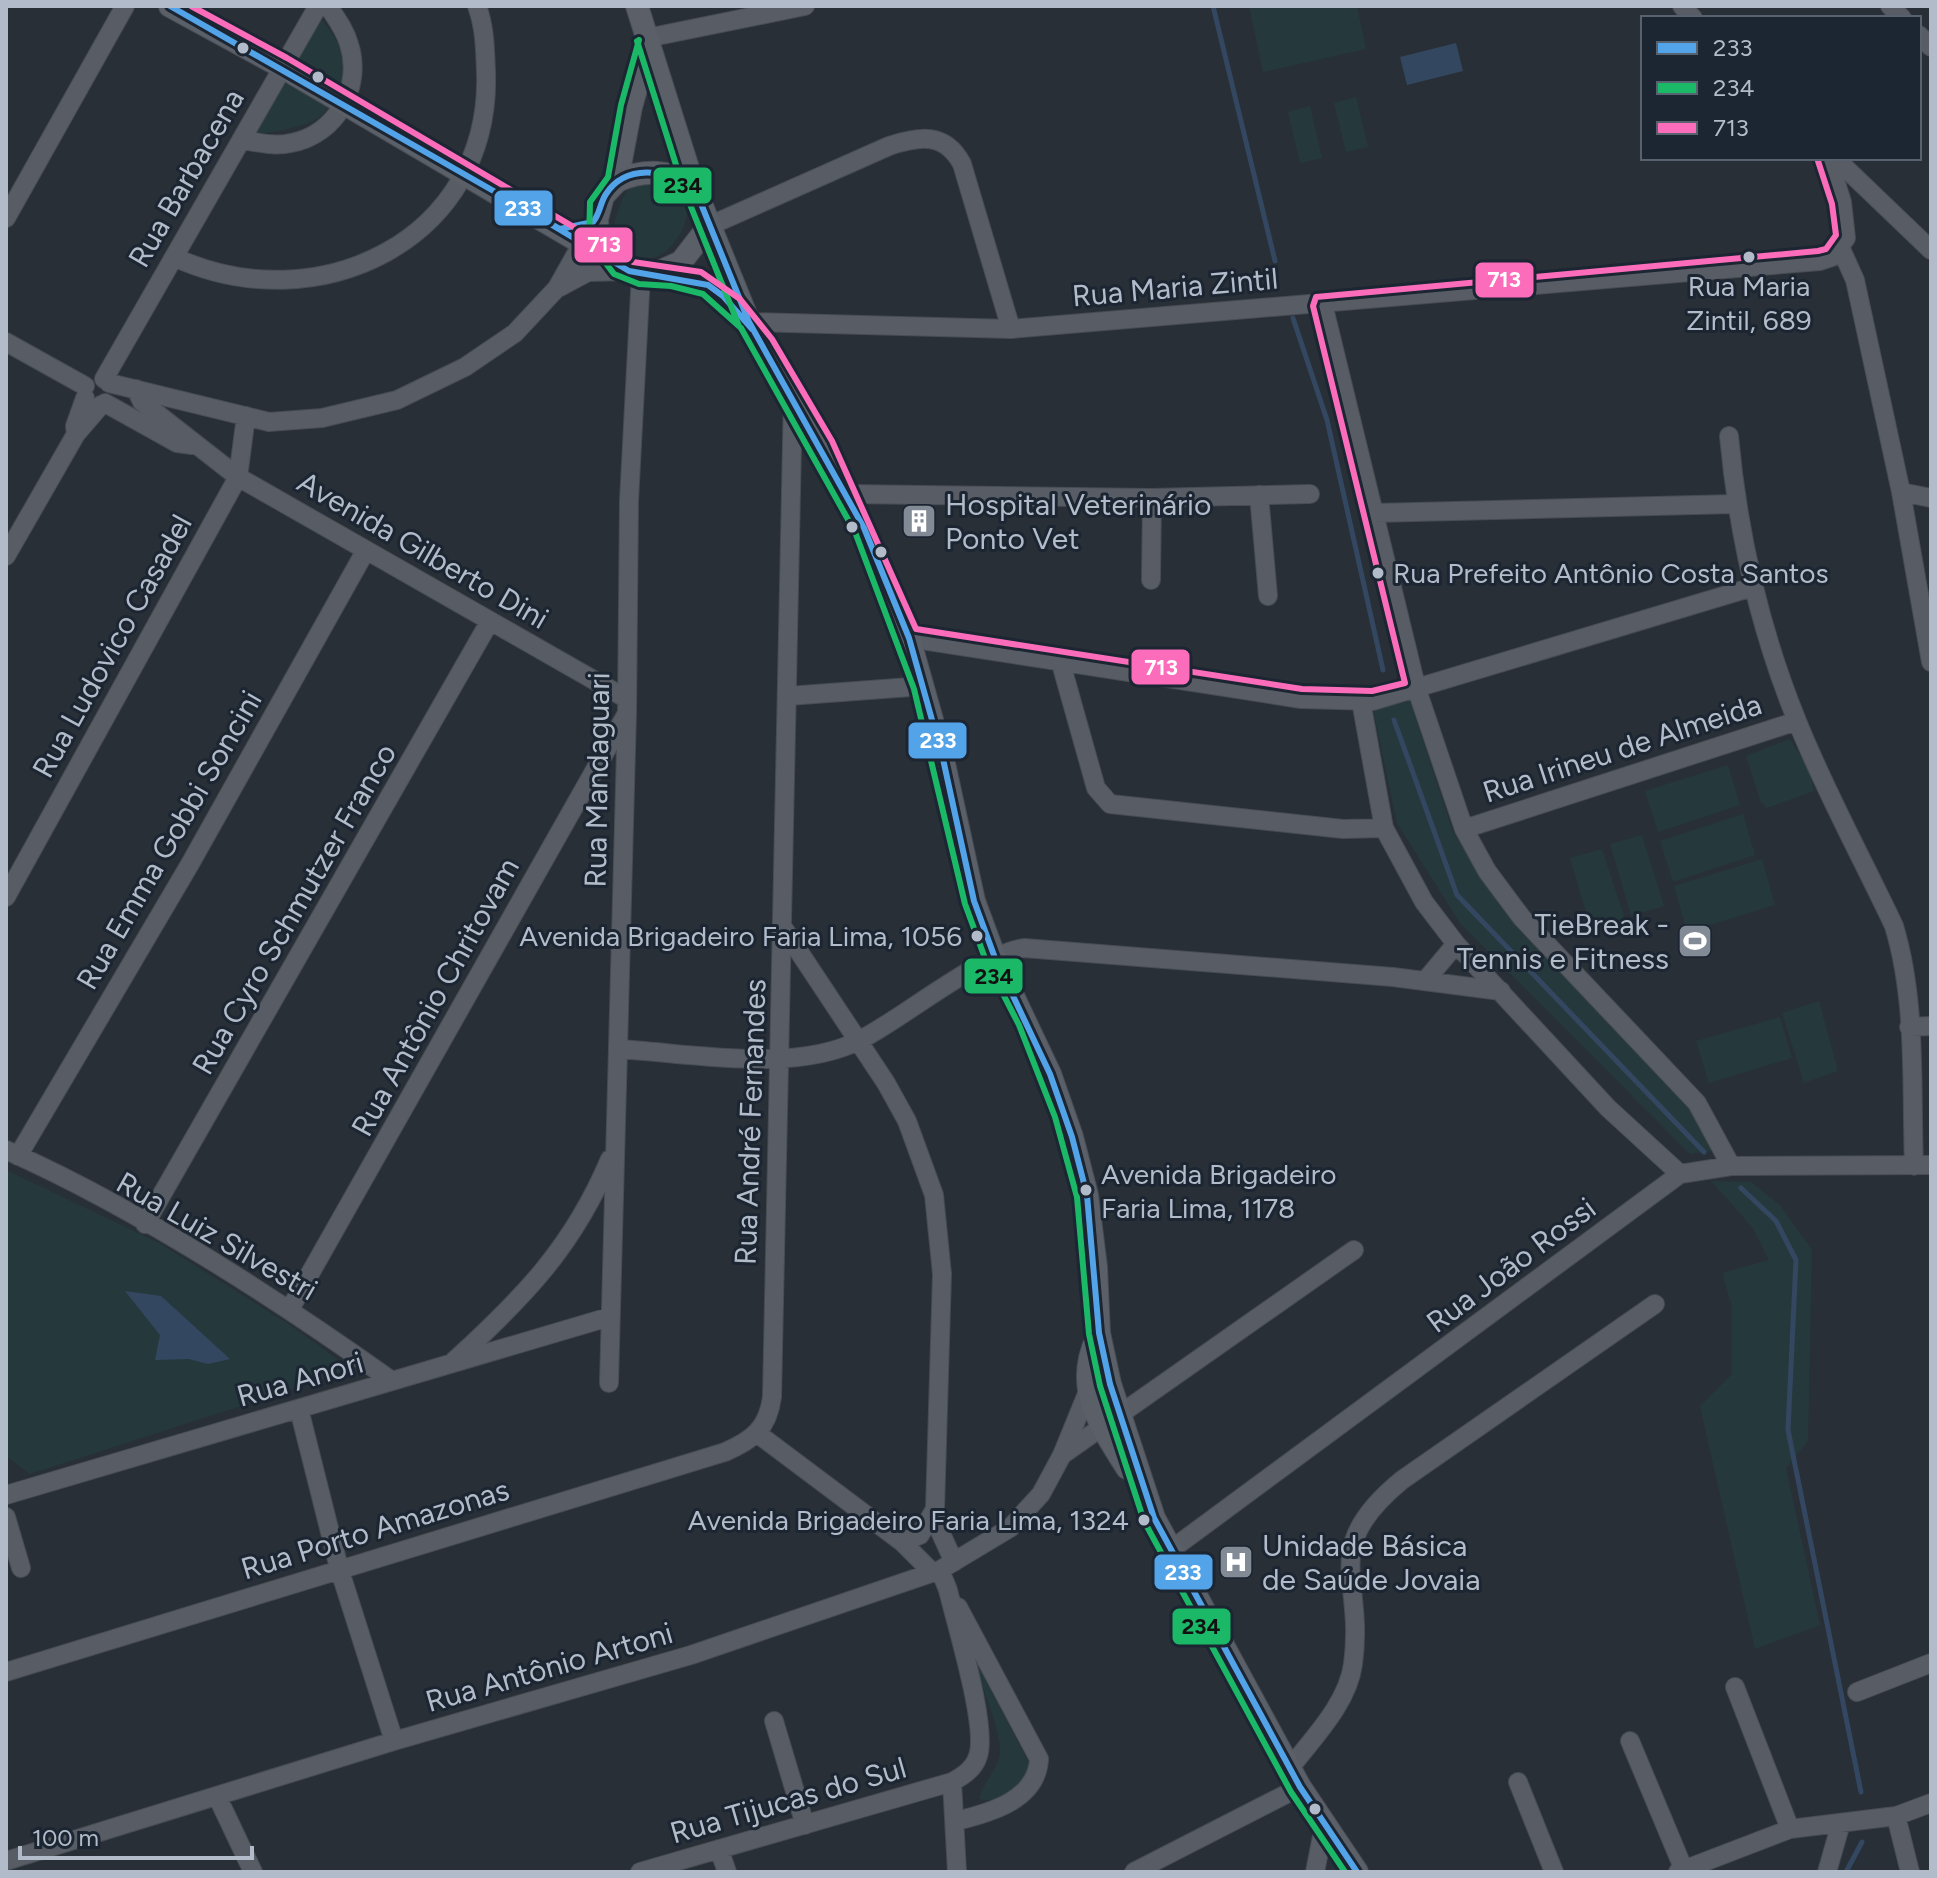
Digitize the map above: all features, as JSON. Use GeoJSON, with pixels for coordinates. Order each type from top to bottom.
{"type":"FeatureCollection","features":[{"type":"Feature","properties":{"kind":"main road"},"geometry":{"type":"LineString","coordinates":[[170,6],[282,67],[609,257],[641,273],[708,285],[749,322]]}},
{"type":"Feature","properties":{"kind":"main road"},"geometry":{"type":"LineString","coordinates":[[637,6],[693,184],[749,322],[847,494],[909,638],[924,686],[974,901],[995,958],[1028,1021],[1072,1137],[1087,1195],[1096,1267],[1099,1333],[1092,1348],[1099,1384],[1094,1415],[1111,1423],[1172,1549],[1295,1778],[1357,1872]]}},
{"type":"Feature","properties":{"kind":"main road"},"geometry":{"type":"LineString","coordinates":[[617,181],[648,40]]}},
{"type":"Feature","properties":{"kind":"main road"},"geometry":{"type":"LineString","coordinates":[[609,257],[598,238],[597,219],[603,196],[617,181],[647,171],[663,172],[693,184]]}},
{"type":"Feature","properties":{"kind":"main road"},"geometry":{"type":"LineString","coordinates":[[560,229],[582,226],[597,219]]}},
{"type":"Feature","properties":{"kind":"main road"},"geometry":{"type":"LineString","coordinates":[[641,273],[681,262],[709,226]]}},
{"type":"Feature","properties":{"kind":"street"},"geometry":{"type":"LineString","coordinates":[[6,218],[125,6]]}},
{"type":"Feature","properties":{"kind":"street","name":"Rua Barbacena"},"geometry":{"type":"LineString","coordinates":[[106,381],[318,6]]}},
{"type":"Feature","properties":{"kind":"street"},"geometry":{"type":"LineString","coordinates":[[241,140],[291,143],[327,127],[345,104],[353,76],[352,57],[349,43],[328,6]]}},
{"type":"Feature","properties":{"kind":"street"},"geometry":{"type":"LineString","coordinates":[[174,257],[195,267],[252,280],[285,281],[345,271],[404,244],[432,218],[465,173],[482,126],[487,96],[483,24],[477,6]]}},
{"type":"Feature","properties":{"kind":"street"},"geometry":{"type":"LineString","coordinates":[[648,40],[775,9],[805,6]]}},
{"type":"Feature","properties":{"kind":"street"},"geometry":{"type":"LineString","coordinates":[[709,226],[889,146],[916,139],[938,139],[949,144],[962,164],[1011,329]]}},
{"type":"Feature","properties":{"kind":"street"},"geometry":{"type":"LineString","coordinates":[[1829,160],[1846,225],[1841,249],[1855,280],[1901,492],[1930,640],[1931,662]]}},
{"type":"Feature","properties":{"kind":"street"},"geometry":{"type":"LineString","coordinates":[[1837,160],[1931,250]]}},
{"type":"Feature","properties":{"kind":"street"},"geometry":{"type":"LineString","coordinates":[[1842,202],[1865,200],[1891,210]]}},
{"type":"Feature","properties":{"kind":"street"},"geometry":{"type":"LineString","coordinates":[[6,556],[76,434],[75,426],[94,398],[93,378],[269,422],[292,422],[397,400],[465,367],[515,333],[557,288],[597,219]]}},
{"type":"Feature","properties":{"kind":"street","name":"Rua Maria Zintil"},"geometry":{"type":"LineString","coordinates":[[749,322],[1011,329],[1820,261],[1841,249]]}},
{"type":"Feature","properties":{"kind":"street"},"geometry":{"type":"LineString","coordinates":[[557,288],[588,272],[641,273]]}},
{"type":"Feature","properties":{"kind":"street","name":"Rua Mandaguari"},"geometry":{"type":"LineString","coordinates":[[609,1383],[627,706],[629,501],[641,273]]}},
{"type":"Feature","properties":{"kind":"street"},"geometry":{"type":"LineString","coordinates":[[1323,304],[1374,513],[1409,692],[1464,829],[1487,871],[1522,918],[1697,1103],[1731,1166]]}},
{"type":"Feature","properties":{"kind":"street","name":"Avenida Gilberto Dini"},"geometry":{"type":"LineString","coordinates":[[6,342],[94,398],[177,443],[194,446]]}},
{"type":"Feature","properties":{"kind":"street","name":"Avenida Gilberto Dini"},"geometry":{"type":"LineString","coordinates":[[136,389],[142,402],[194,446],[238,477],[490,621],[627,706]]}},
{"type":"Feature","properties":{"kind":"street","name":"Rua André Fernandes"},"geometry":{"type":"LineString","coordinates":[[758,1434],[770,1412],[772,1397],[793,396]]}},
{"type":"Feature","properties":{"kind":"street","name":"Rua Ludovico Casadel"},"geometry":{"type":"LineString","coordinates":[[6,897],[238,477],[246,416]]}},
{"type":"Feature","properties":{"kind":"street"},"geometry":{"type":"LineString","coordinates":[[1729,436],[1735,504],[1753,587],[1797,721],[1894,926],[1906,976],[1923,1165]]}},
{"type":"Feature","properties":{"kind":"street"},"geometry":{"type":"LineString","coordinates":[[792,473],[799,463],[825,452]]}},
{"type":"Feature","properties":{"kind":"street"},"geometry":{"type":"LineString","coordinates":[[1901,492],[1931,498]]}},
{"type":"Feature","properties":{"kind":"street"},"geometry":{"type":"LineString","coordinates":[[847,494],[1152,498],[1310,494]]}},
{"type":"Feature","properties":{"kind":"street"},"geometry":{"type":"LineString","coordinates":[[1259,495],[1268,596]]}},
{"type":"Feature","properties":{"kind":"street"},"geometry":{"type":"LineString","coordinates":[[1151,580],[1152,498]]}},
{"type":"Feature","properties":{"kind":"street"},"geometry":{"type":"LineString","coordinates":[[1374,513],[1735,504]]}},
{"type":"Feature","properties":{"kind":"street","name":"Rua Emma Gobbi Soncini"},"geometry":{"type":"LineString","coordinates":[[12,1153],[190,864],[366,550]]}},
{"type":"Feature","properties":{"kind":"street"},"geometry":{"type":"LineString","coordinates":[[909,638],[1301,699],[1367,701],[1409,692],[1753,587]]}},
{"type":"Feature","properties":{"kind":"street","name":"Rua Cyro Schmutzer Franco"},"geometry":{"type":"LineString","coordinates":[[145,1224],[490,621]]}},
{"type":"Feature","properties":{"kind":"street"},"geometry":{"type":"LineString","coordinates":[[1060,660],[1096,788],[1110,804],[1343,829],[1384,828]]}},
{"type":"Feature","properties":{"kind":"street"},"geometry":{"type":"LineString","coordinates":[[788,696],[924,686]]}},
{"type":"Feature","properties":{"kind":"street"},"geometry":{"type":"LineString","coordinates":[[1367,701],[1384,828],[1424,902],[1456,944],[1608,1108],[1680,1174]]}},
{"type":"Feature","properties":{"kind":"street","name":"Rua Antônio Chritovam"},"geometry":{"type":"LineString","coordinates":[[290,1309],[627,706]]}},
{"type":"Feature","properties":{"kind":"street","name":"Rua Irineu de Almeida"},"geometry":{"type":"LineString","coordinates":[[1464,829],[1797,721]]}},
{"type":"Feature","properties":{"kind":"street"},"geometry":{"type":"LineString","coordinates":[[784,929],[907,1121],[934,1195],[942,1274],[935,1509],[942,1568],[980,1730],[978,1759],[972,1768],[952,1782],[957,1872]]}},
{"type":"Feature","properties":{"kind":"street"},"geometry":{"type":"LineString","coordinates":[[1425,981],[1456,944]]}},
{"type":"Feature","properties":{"kind":"street"},"geometry":{"type":"LineString","coordinates":[[618,1049],[777,1058],[830,1051],[857,1042],[995,958],[1014,950],[1038,948],[1425,981],[1501,991]]}},
{"type":"Feature","properties":{"kind":"street"},"geometry":{"type":"LineString","coordinates":[[1909,1027],[1931,1026]]}},
{"type":"Feature","properties":{"kind":"street"},"geometry":{"type":"LineString","coordinates":[[451,1364],[548,1267],[590,1206],[614,1149]]}},
{"type":"Feature","properties":{"kind":"street","name":"Rua Luiz Silvestri"},"geometry":{"type":"LineString","coordinates":[[12,1153],[145,1224],[290,1309],[392,1381]]}},
{"type":"Feature","properties":{"kind":"street","name":"Rua João Rossi"},"geometry":{"type":"LineString","coordinates":[[1172,1549],[1680,1174],[1731,1166],[1923,1165]]}},
{"type":"Feature","properties":{"kind":"street","name":"Rua Antônio Artoni"},"geometry":{"type":"LineString","coordinates":[[1062,1455],[1354,1250]]}},
{"type":"Feature","properties":{"kind":"street"},"geometry":{"type":"LineString","coordinates":[[1134,1872],[1295,1778],[1347,1686],[1353,1664],[1350,1559],[1360,1523],[1373,1504],[1402,1480],[1655,1304]]}},
{"type":"Feature","properties":{"kind":"street","name":"Rua Anori"},"geometry":{"type":"LineString","coordinates":[[6,1495],[609,1317]]}},
{"type":"Feature","properties":{"kind":"street","name":"Rua Antônio Artoni"},"geometry":{"type":"LineString","coordinates":[[6,1861],[394,1741],[691,1655],[942,1568],[1010,1528],[1041,1494],[1099,1384]]}},
{"type":"Feature","properties":{"kind":"street"},"geometry":{"type":"LineString","coordinates":[[299,1409],[339,1568],[394,1741]]}},
{"type":"Feature","properties":{"kind":"street"},"geometry":{"type":"LineString","coordinates":[[758,1434],[902,1542],[942,1568]]}},
{"type":"Feature","properties":{"kind":"street","name":"Rua Porto Amazonas"},"geometry":{"type":"LineString","coordinates":[[6,1672],[725,1452],[758,1434]]}},
{"type":"Feature","properties":{"kind":"street"},"geometry":{"type":"LineString","coordinates":[[902,1542],[920,1535],[935,1509]]}},
{"type":"Feature","properties":{"kind":"street"},"geometry":{"type":"LineString","coordinates":[[6,1517],[21,1568]]}},
{"type":"Feature","properties":{"kind":"street"},"geometry":{"type":"LineString","coordinates":[[948,1590],[1039,1759],[1035,1778],[1019,1797],[982,1815],[956,1821]]}},
{"type":"Feature","properties":{"kind":"street"},"geometry":{"type":"LineString","coordinates":[[1857,1692],[1931,1663]]}},
{"type":"Feature","properties":{"kind":"street"},"geometry":{"type":"LineString","coordinates":[[1735,1687],[1790,1829]]}},
{"type":"Feature","properties":{"kind":"street"},"geometry":{"type":"LineString","coordinates":[[774,1721],[805,1825]]}},
{"type":"Feature","properties":{"kind":"street"},"geometry":{"type":"LineString","coordinates":[[1630,1741],[1681,1871],[1790,1829],[1896,1816],[1931,1803]]}},
{"type":"Feature","properties":{"kind":"street","name":"Rua Tijucas do Sul"},"geometry":{"type":"LineString","coordinates":[[640,1872],[952,1782]]}},
{"type":"Feature","properties":{"kind":"street"},"geometry":{"type":"LineString","coordinates":[[1518,1782],[1554,1872]]}},
{"type":"Feature","properties":{"kind":"street"},"geometry":{"type":"LineString","coordinates":[[217,1796],[253,1872]]}},
{"type":"Feature","properties":{"kind":"street"},"geometry":{"type":"LineString","coordinates":[[1896,1816],[1910,1872]]}},
{"type":"Feature","properties":{"kind":"street"},"geometry":{"type":"LineString","coordinates":[[1827,1872],[1841,1823]]}},
{"type":"Feature","properties":{"kind":"street"},"geometry":{"type":"LineString","coordinates":[[1315,1872],[1324,1826]]}},
{"type":"Feature","properties":{"kind":"street"},"geometry":{"type":"LineString","coordinates":[[719,1849],[727,1872]]}},
{"type":"Feature","properties":{"kind":"green space"},"geometry":{"type":"Polygon","coordinates":[[[1249,6],[1357,6],[1366,49],[1263,72],[1249,6]]]}},
{"type":"Feature","properties":{"kind":"green space"},"geometry":{"type":"Polygon","coordinates":[[[320,18],[339,46],[344,66],[340,87],[334,98],[323,114],[313,121],[290,129],[251,135],[320,18]]]}},
{"type":"Feature","properties":{"kind":"green space"},"geometry":{"type":"Polygon","coordinates":[[[1356,97],[1368,147],[1346,152],[1334,103],[1356,97]]]}},
{"type":"Feature","properties":{"kind":"green space"},"geometry":{"type":"Polygon","coordinates":[[[1310,106],[1322,158],[1300,163],[1288,112],[1310,106]]]}},
{"type":"Feature","properties":{"kind":"green space"},"geometry":{"type":"Polygon","coordinates":[[[656,178],[683,193],[687,202],[685,221],[676,241],[661,255],[652,258],[633,256],[616,248],[614,231],[620,205],[633,181],[656,178]]]}},
{"type":"Feature","properties":{"kind":"green space"},"geometry":{"type":"Polygon","coordinates":[[[1410,701],[1453,832],[1506,913],[1685,1101],[1713,1151],[1690,1154],[1460,923],[1397,823],[1373,709],[1410,701]]]}},
{"type":"Feature","properties":{"kind":"green space"},"geometry":{"type":"Polygon","coordinates":[[[1790,739],[1809,769],[1814,791],[1767,808],[1761,802],[1746,756],[1790,739]]]}},
{"type":"Feature","properties":{"kind":"green space"},"geometry":{"type":"Polygon","coordinates":[[[1728,765],[1740,805],[1658,832],[1645,791],[1728,765]]]}},
{"type":"Feature","properties":{"kind":"green space"},"geometry":{"type":"Polygon","coordinates":[[[1743,814],[1755,855],[1673,882],[1660,841],[1743,814]]]}},
{"type":"Feature","properties":{"kind":"green space"},"geometry":{"type":"Polygon","coordinates":[[[1642,835],[1664,906],[1631,916],[1610,844],[1642,835]]]}},
{"type":"Feature","properties":{"kind":"green space"},"geometry":{"type":"Polygon","coordinates":[[[1602,849],[1625,919],[1591,929],[1570,858],[1602,849]]]}},
{"type":"Feature","properties":{"kind":"green space"},"geometry":{"type":"Polygon","coordinates":[[[1762,859],[1775,905],[1687,932],[1674,886],[1762,859]]]}},
{"type":"Feature","properties":{"kind":"green space"},"geometry":{"type":"Polygon","coordinates":[[[1819,1001],[1838,1071],[1804,1083],[1782,1013],[1819,1001]]]}},
{"type":"Feature","properties":{"kind":"green space"},"geometry":{"type":"Polygon","coordinates":[[[1780,1017],[1792,1058],[1709,1083],[1696,1041],[1780,1017]]]}},
{"type":"Feature","properties":{"kind":"green space"},"geometry":{"type":"Polygon","coordinates":[[[6,1170],[159,1243],[287,1323],[348,1367],[336,1375],[30,1474],[6,1456],[6,1170]]]}},
{"type":"Feature","properties":{"kind":"green space"},"geometry":{"type":"Polygon","coordinates":[[[1711,1181],[1751,1182],[1780,1205],[1812,1250],[1808,1441],[1786,1468],[1820,1625],[1755,1649],[1700,1406],[1732,1374],[1732,1307],[1722,1273],[1769,1260],[1753,1228],[1711,1181]]]}},
{"type":"Feature","properties":{"kind":"green space"},"geometry":{"type":"Polygon","coordinates":[[[971,1652],[1033,1771],[1009,1794],[996,1800],[979,1799],[998,1762],[1000,1748],[971,1652]]]}},
{"type":"Feature","properties":{"kind":"water"},"geometry":{"type":"Polygon","coordinates":[[[1456,43],[1463,71],[1407,85],[1400,57],[1456,43]]]}},
{"type":"Feature","properties":{"kind":"water"},"geometry":{"type":"Polygon","coordinates":[[[125,1291],[161,1296],[230,1359],[208,1364],[189,1359],[155,1360],[160,1335],[125,1291]]]}},
{"type":"Feature","properties":{"kind":"waterway"},"geometry":{"type":"LineString","coordinates":[[1213,6],[1275,261]]}},
{"type":"Feature","properties":{"kind":"waterway"},"geometry":{"type":"LineString","coordinates":[[1293,318],[1327,420],[1383,670]]}},
{"type":"Feature","properties":{"kind":"waterway"},"geometry":{"type":"LineString","coordinates":[[1394,720],[1457,895],[1704,1152]]}},
{"type":"Feature","properties":{"kind":"waterway"},"geometry":{"type":"LineString","coordinates":[[1741,1188],[1776,1221],[1796,1260],[1788,1430],[1861,1792]]}},
{"type":"Feature","properties":{"kind":"waterway"},"geometry":{"type":"LineString","coordinates":[[1846,1872],[1862,1842]]}},
{"type":"Feature","properties":{"kind":"transit line","name":"233"},"geometry":{"type":"LineString","coordinates":[[170,6],[560,229],[593,222],[604,197],[614,184],[635,174],[658,173],[693,184],[749,322],[864,528],[909,638],[943,759],[974,901],[995,958],[1050,1074],[1072,1137],[1087,1195],[1099,1333],[1110,1384],[1154,1518],[1300,1787],[1357,1872]]}},
{"type":"Feature","properties":{"kind":"transit line","name":"713"},"geometry":{"type":"LineString","coordinates":[[191,6],[287,58],[633,262],[701,272],[740,299],[772,339],[832,441],[916,629],[1302,689],[1372,691],[1405,683],[1313,306],[1316,297],[1826,249],[1836,235],[1832,204],[1818,161]]}},
{"type":"Feature","properties":{"kind":"transit line","name":"234"},"geometry":{"type":"LineString","coordinates":[[639,40],[621,105],[608,177],[590,202],[589,241],[614,274],[639,284],[671,286],[703,294],[741,328],[855,532],[914,689],[965,904],[986,961],[1019,1025],[1055,1117],[1077,1197],[1089,1334],[1100,1386],[1144,1521],[1291,1792],[1345,1872]]}},
{"type":"Feature","properties":{"kind":"transit line","name":"234"},"geometry":{"type":"LineString","coordinates":[[637,41],[683,187],[739,326]]}},
{"type":"Feature","properties":{"kind":"transit line","name":"233"},"geometry":{"type":"LineString","coordinates":[[537,216],[629,271],[708,285],[723,296],[752,329]]}},
{"type":"Feature","properties":{"kind":"place","name":"Rua Maria Zintil, 689"},"geometry":{"type":"Point","coordinates":[1749,257]}},
{"type":"Feature","properties":{"kind":"place","name":"Hospital Veterinário Ponto Vet"},"geometry":{"type":"Point","coordinates":[919,521]}},
{"type":"Feature","properties":{"kind":"place","name":"Rua Prefeito Antônio Costa Santos"},"geometry":{"type":"Point","coordinates":[1378,573]}},
{"type":"Feature","properties":{"kind":"place","name":"Avenida Brigadeiro Faria Lima, 1056"},"geometry":{"type":"Point","coordinates":[977,936]}},
{"type":"Feature","properties":{"kind":"place","name":"TieBreak - Tennis e Fitness"},"geometry":{"type":"Point","coordinates":[1695,941]}},
{"type":"Feature","properties":{"kind":"place","name":"Avenida Brigadeiro Faria Lima, 1178"},"geometry":{"type":"Point","coordinates":[1086,1190]}},
{"type":"Feature","properties":{"kind":"place","name":"Avenida Brigadeiro Faria Lima, 1324"},"geometry":{"type":"Point","coordinates":[1144,1520]}},
{"type":"Feature","properties":{"kind":"place","name":"Unidade Básica de Saúde Jovaia"},"geometry":{"type":"Point","coordinates":[1236,1562]}}]}
